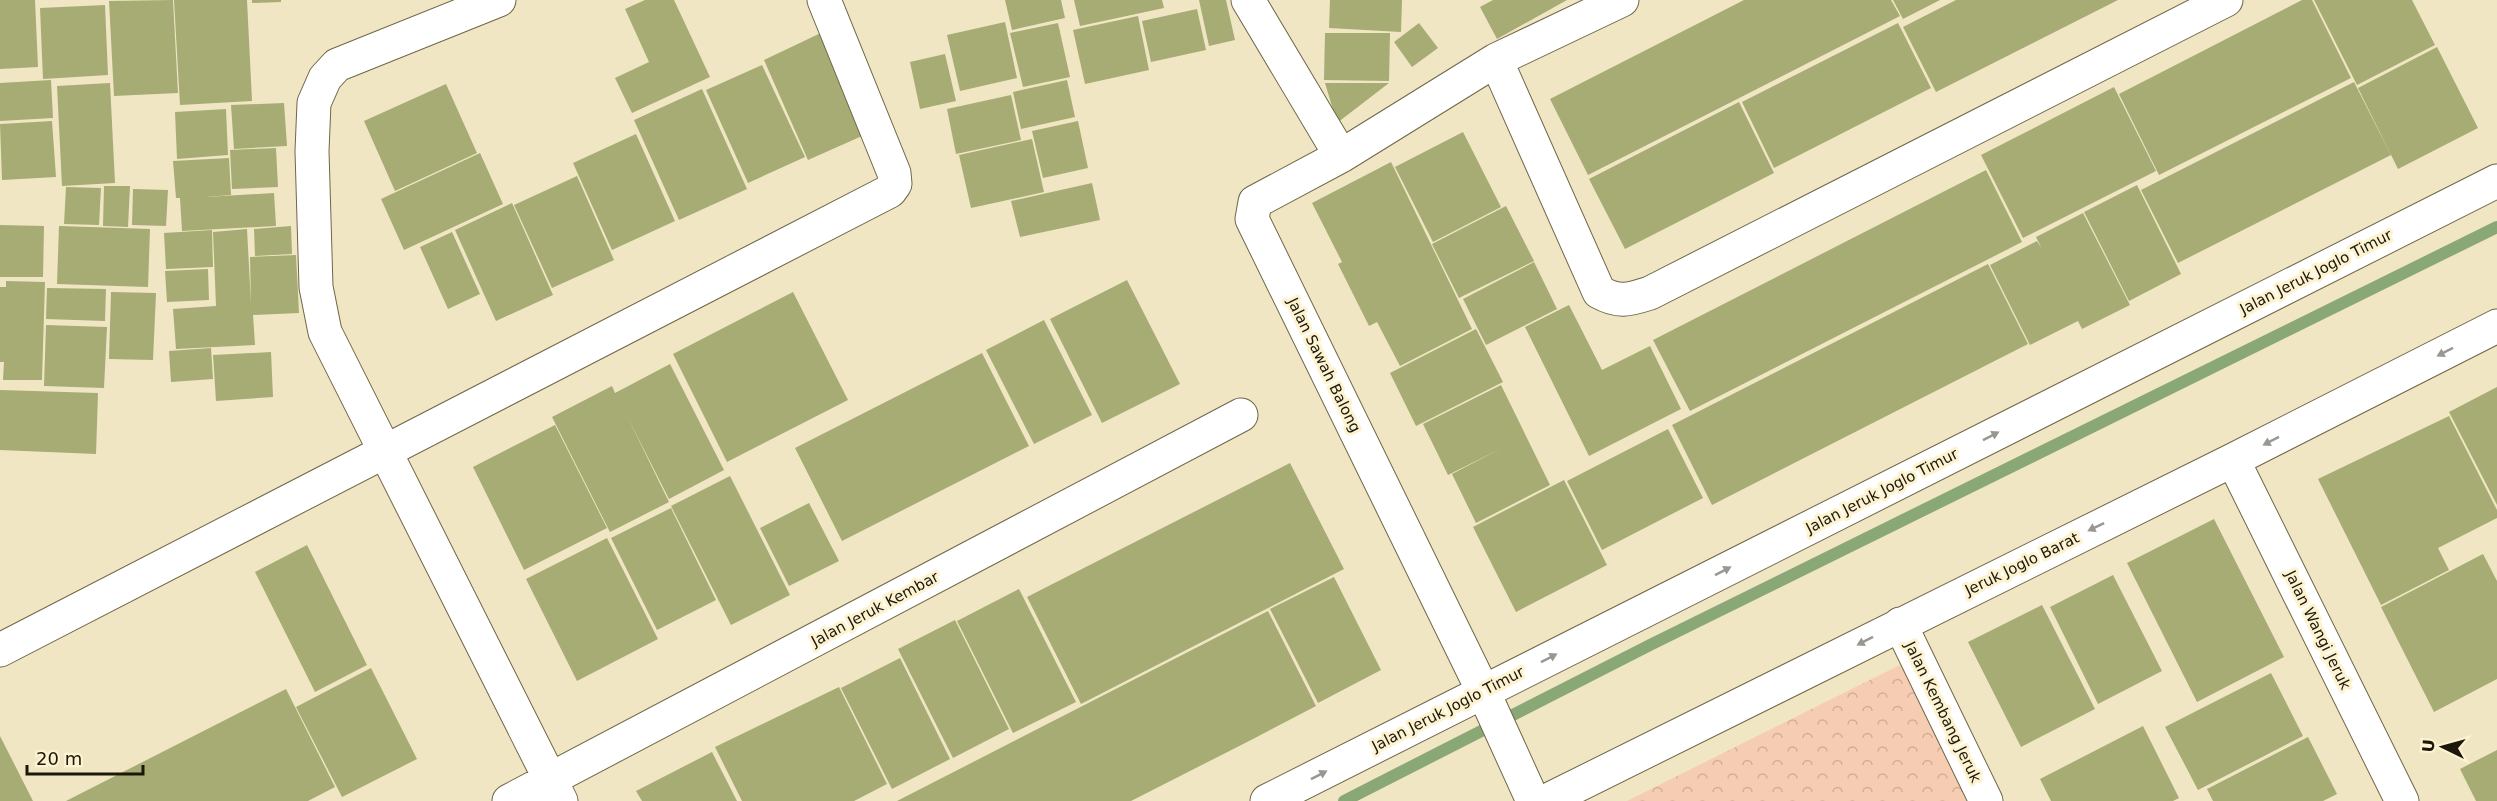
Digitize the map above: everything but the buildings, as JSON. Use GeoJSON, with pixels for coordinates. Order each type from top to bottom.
{"type":"FeatureCollection","features":[{"type":"Feature","properties":{"kind":"street"},"geometry":{"type":"LineString","coordinates":[[499,0],[337,65],[325,78],[314,103],[313,228],[316,287],[325,332],[556,791]]}},
{"type":"Feature","properties":{"kind":"street"},"geometry":{"type":"LineString","coordinates":[[0,650],[890,191],[895,184],[894,173],[824,0]]}},
{"type":"Feature","properties":{"kind":"street"},"geometry":{"type":"LineString","coordinates":[[1248,0],[1341,156],[1496,60],[1622,0]]}},
{"type":"Feature","properties":{"kind":"street"},"geometry":{"type":"LineString","coordinates":[[1496,60],[1599,292],[1613,300],[1630,299],[1650,293],[2226,0]]}},
{"type":"Feature","properties":{"kind":"street","name":"Jalan Sawah Balong"},"geometry":{"type":"LineString","coordinates":[[1341,156],[1255,202],[1252,219],[1534,794]]}},
{"type":"Feature","properties":{"kind":"street","name":"Jalan Jeruk Joglo Timur"},"geometry":{"type":"LineString","coordinates":[[1267,801],[1489,705],[2497,181]]}},
{"type":"Feature","properties":{"kind":"street","name":"Jeruk Joglo Barat"},"geometry":{"type":"LineString","coordinates":[[1534,794],[1900,624],[2233,460],[2497,326]]}},
{"type":"Feature","properties":{"kind":"street","name":"Jalan Jeruk Kembar"},"geometry":{"type":"LineString","coordinates":[[509,801],[556,791],[1241,415]]}},
{"type":"Feature","properties":{"kind":"street","name":"Jalan Wangi Jeruk"},"geometry":{"type":"LineString","coordinates":[[2233,460],[2403,801]]}},
{"type":"Feature","properties":{"kind":"street","name":"Jalan Kembang Jeruk"},"geometry":{"type":"LineString","coordinates":[[1900,624],[1986,801]]}},
{"type":"Feature","properties":{"kind":"green space"},"geometry":{"type":"Polygon","coordinates":[[[1908,661],[1977,801],[1627,801],[1908,661]]]}},
{"type":"Feature","properties":{"kind":"waterway"},"geometry":{"type":"LineString","coordinates":[[1344,801],[1650,645],[2497,227]]}}]}
